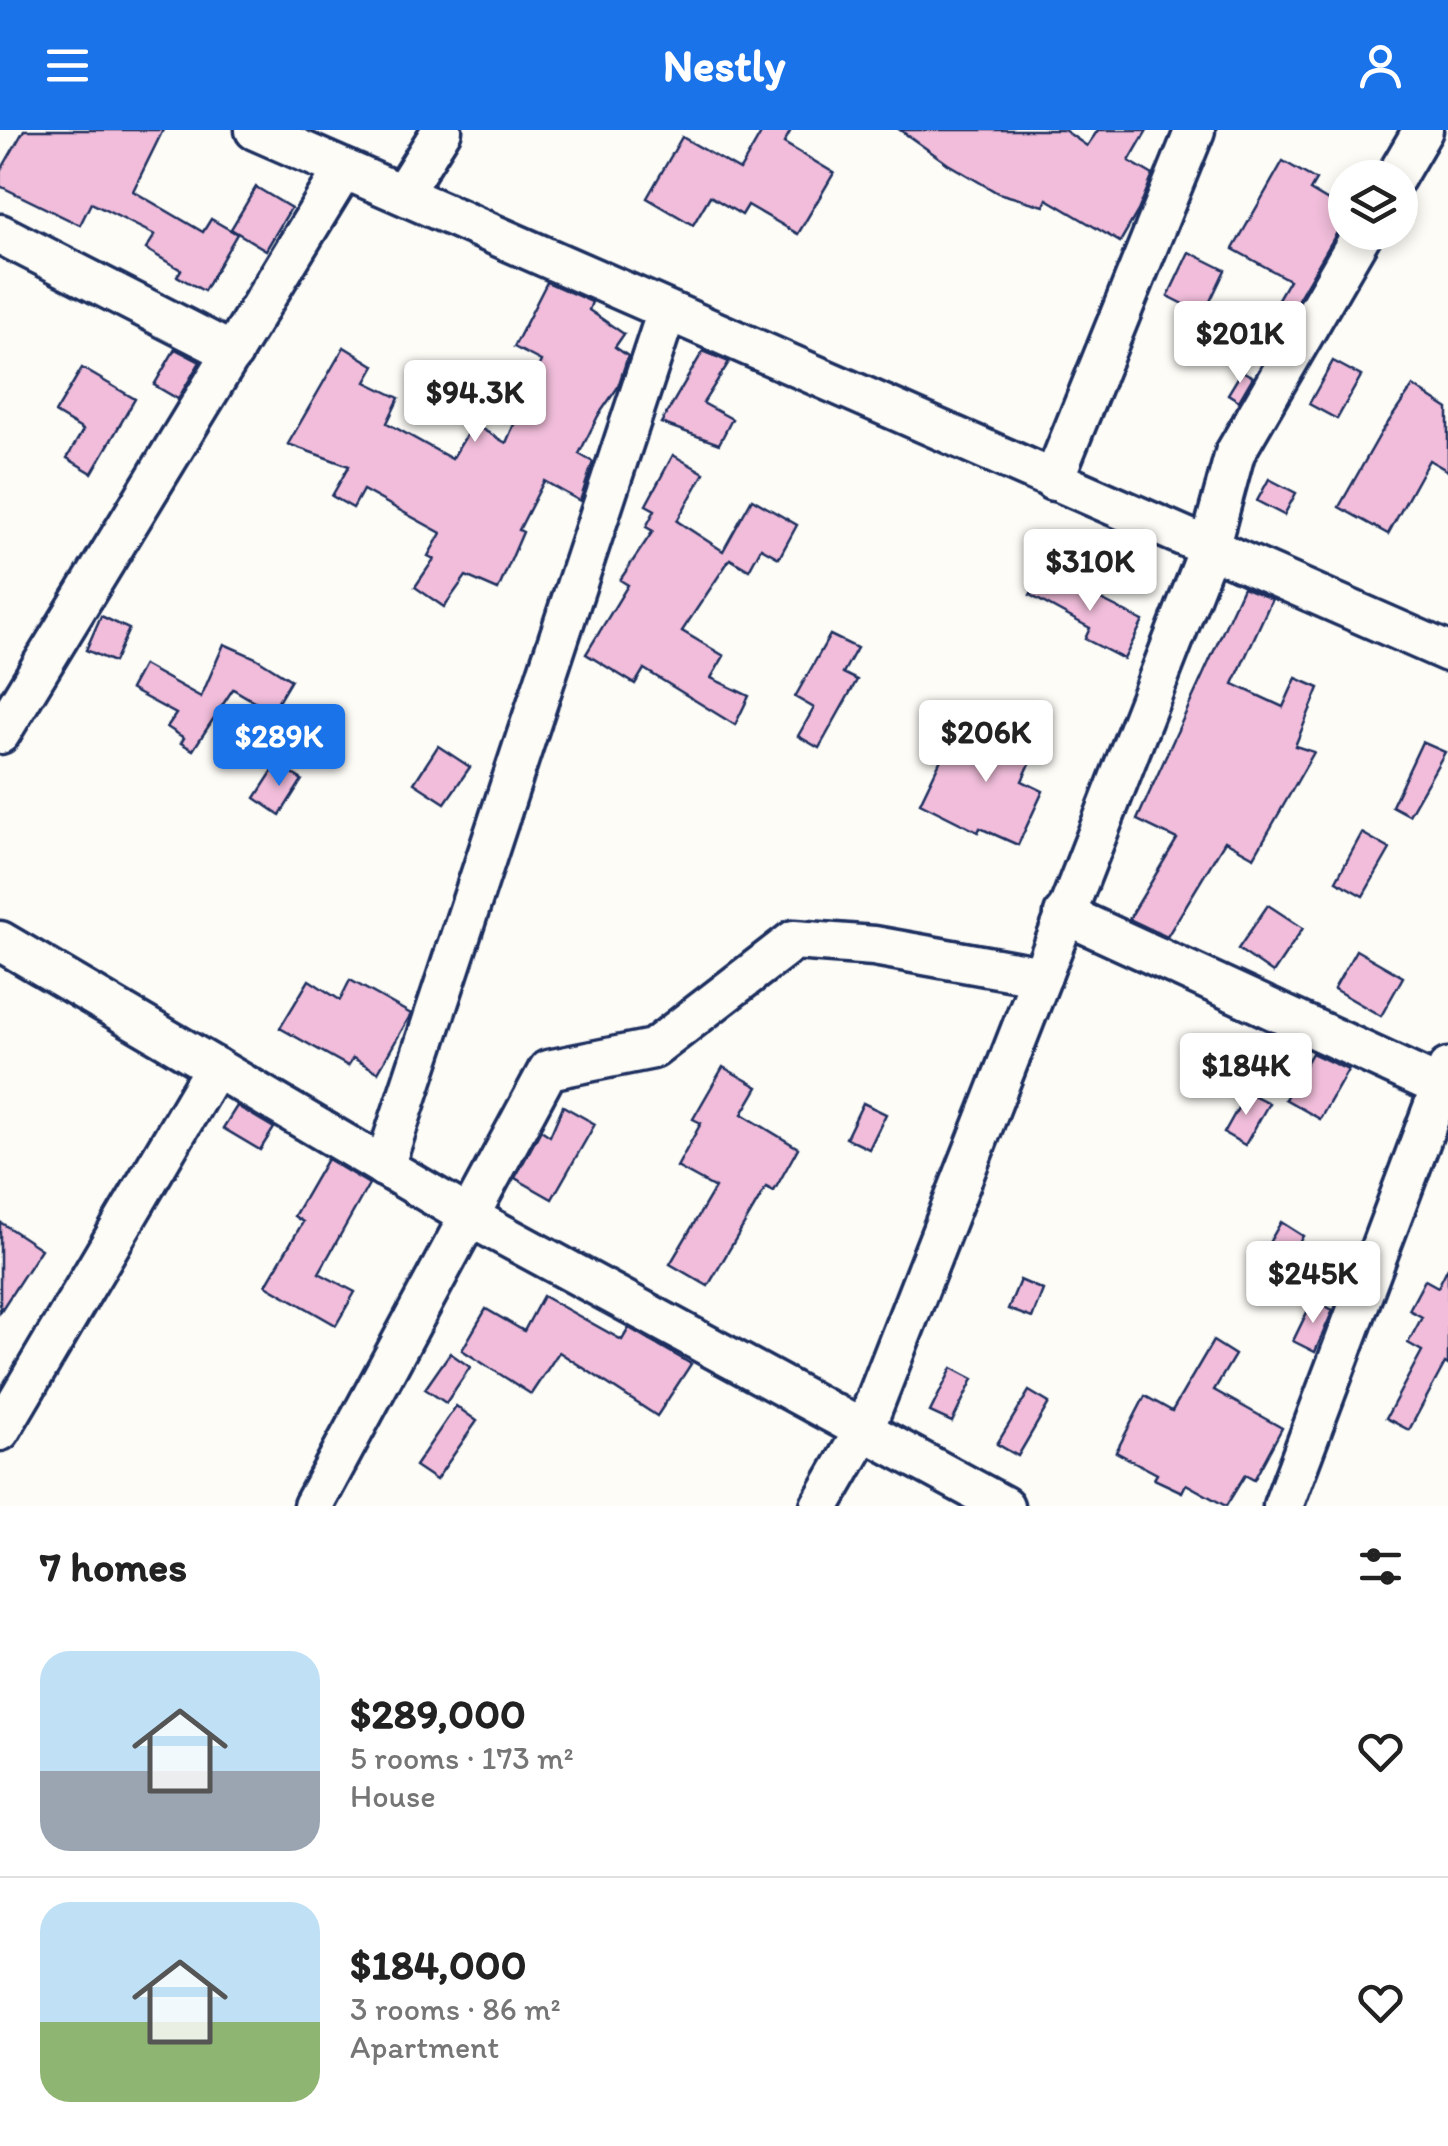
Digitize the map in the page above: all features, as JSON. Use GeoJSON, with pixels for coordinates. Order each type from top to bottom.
{"type":"FeatureCollection","features":[{"type":"Feature","properties":{"kind":"street"},"geometry":{"type":"LineString","coordinates":[[255,130],[1448,652]]}},
{"type":"Feature","properties":{"kind":"street"},"geometry":{"type":"LineString","coordinates":[[402,194],[442,130]]}},
{"type":"Feature","properties":{"kind":"street"},"geometry":{"type":"LineString","coordinates":[[1052,481],[1195,130]]}},
{"type":"Feature","properties":{"kind":"street"},"geometry":{"type":"LineString","coordinates":[[1406,160],[1423,130]]}},
{"type":"Feature","properties":{"kind":"street"},"geometry":{"type":"LineString","coordinates":[[0,734],[344,169]]}},
{"type":"Feature","properties":{"kind":"street"},"geometry":{"type":"LineString","coordinates":[[0,234],[233,352]]}},
{"type":"Feature","properties":{"kind":"street"},"geometry":{"type":"LineString","coordinates":[[820,1506],[864,1430],[1209,549],[1235,453],[1353,250]]}},
{"type":"Feature","properties":{"kind":"street"},"geometry":{"type":"LineString","coordinates":[[384,1166],[666,311]]}},
{"type":"Feature","properties":{"kind":"street"},"geometry":{"type":"LineString","coordinates":[[1064,914],[1444,1078],[1284,1506]]}},
{"type":"Feature","properties":{"kind":"street"},"geometry":{"type":"LineString","coordinates":[[0,940],[470,1217],[1004,1506]]}},
{"type":"Feature","properties":{"kind":"street"},"geometry":{"type":"LineString","coordinates":[[313,1506],[548,1070],[653,1049],[794,940],[874,946],[1042,976]]}},
{"type":"Feature","properties":{"kind":"street"},"geometry":{"type":"LineString","coordinates":[[0,1432],[215,1067]]}},
{"type":"Feature","properties":{"kind":"building"},"geometry":{"type":"Polygon","coordinates":[[[24,130],[163,130],[133,191],[203,232],[211,219],[237,234],[204,291],[177,276],[181,270],[146,249],[155,235],[91,203],[80,225],[0,186],[0,172],[24,130]]]}},
{"type":"Feature","properties":{"kind":"building"},"geometry":{"type":"Polygon","coordinates":[[[763,130],[791,130],[784,143],[834,173],[798,234],[748,205],[742,215],[710,196],[693,225],[647,198],[682,137],[740,170],[763,130]]]}},
{"type":"Feature","properties":{"kind":"building"},"geometry":{"type":"Polygon","coordinates":[[[900,130],[1064,130],[1087,146],[1098,130],[1147,130],[1129,161],[1153,175],[1120,242],[1047,199],[1044,206],[998,193],[900,130]]]}},
{"type":"Feature","properties":{"kind":"building"},"geometry":{"type":"Polygon","coordinates":[[[1283,161],[1316,180],[1310,190],[1328,201],[1328,248],[1280,330],[1265,321],[1289,280],[1233,249],[1283,161]]]}},
{"type":"Feature","properties":{"kind":"building"},"geometry":{"type":"Polygon","coordinates":[[[256,187],[291,208],[266,250],[231,229],[256,187]]]}},
{"type":"Feature","properties":{"kind":"building"},"geometry":{"type":"Polygon","coordinates":[[[1189,252],[1225,270],[1204,314],[1168,296],[1189,252]]]}},
{"type":"Feature","properties":{"kind":"building"},"geometry":{"type":"Polygon","coordinates":[[[547,282],[592,302],[589,310],[624,334],[615,347],[628,356],[618,387],[579,454],[593,462],[580,501],[544,481],[519,530],[523,532],[498,590],[466,576],[444,607],[415,587],[434,559],[428,556],[441,533],[363,490],[353,508],[332,496],[349,466],[288,444],[344,347],[375,366],[366,382],[399,398],[387,423],[452,459],[473,424],[506,443],[541,361],[514,347],[547,282]]]}},
{"type":"Feature","properties":{"kind":"building"},"geometry":{"type":"Polygon","coordinates":[[[175,349],[200,362],[178,399],[154,385],[175,349]]]}},
{"type":"Feature","properties":{"kind":"building"},"geometry":{"type":"Polygon","coordinates":[[[703,351],[729,362],[703,403],[732,419],[719,444],[661,423],[703,351]]]}},
{"type":"Feature","properties":{"kind":"building"},"geometry":{"type":"Polygon","coordinates":[[[1333,361],[1361,376],[1337,419],[1309,404],[1333,361]]]}},
{"type":"Feature","properties":{"kind":"building"},"geometry":{"type":"Polygon","coordinates":[[[82,368],[135,399],[92,473],[67,458],[83,430],[55,413],[82,368]]]}},
{"type":"Feature","properties":{"kind":"building"},"geometry":{"type":"Polygon","coordinates":[[[1242,371],[1253,377],[1239,401],[1228,394],[1242,371]]]}},
{"type":"Feature","properties":{"kind":"building"},"geometry":{"type":"Polygon","coordinates":[[[1413,386],[1448,409],[1448,471],[1429,460],[1388,534],[1339,507],[1413,386]]]}},
{"type":"Feature","properties":{"kind":"building"},"geometry":{"type":"Polygon","coordinates":[[[673,455],[704,473],[677,521],[723,551],[752,499],[797,525],[779,558],[761,548],[749,570],[730,559],[682,631],[724,656],[711,678],[749,696],[735,725],[644,669],[635,684],[586,654],[628,585],[620,580],[653,531],[646,527],[655,510],[646,505],[673,455]]]}},
{"type":"Feature","properties":{"kind":"building"},"geometry":{"type":"Polygon","coordinates":[[[1269,479],[1296,493],[1284,515],[1257,501],[1269,479]]]}},
{"type":"Feature","properties":{"kind":"building"},"geometry":{"type":"Polygon","coordinates":[[[1043,571],[1143,621],[1124,659],[1085,639],[1090,628],[1030,595],[1043,571]]]}},
{"type":"Feature","properties":{"kind":"building"},"geometry":{"type":"Polygon","coordinates":[[[1243,587],[1272,599],[1233,684],[1283,707],[1296,678],[1319,688],[1295,746],[1314,752],[1254,857],[1225,841],[1167,937],[1129,919],[1177,839],[1137,820],[1243,587]]]}},
{"type":"Feature","properties":{"kind":"building"},"geometry":{"type":"Polygon","coordinates":[[[101,616],[129,629],[114,662],[86,650],[101,616]]]}},
{"type":"Feature","properties":{"kind":"building"},"geometry":{"type":"Polygon","coordinates":[[[830,635],[857,648],[843,673],[857,680],[819,748],[798,736],[814,708],[795,697],[830,635]]]}},
{"type":"Feature","properties":{"kind":"building"},"geometry":{"type":"Polygon","coordinates":[[[224,644],[291,680],[272,712],[233,689],[193,750],[181,743],[184,738],[167,727],[176,714],[130,689],[143,665],[201,697],[224,644]]]}},
{"type":"Feature","properties":{"kind":"building"},"geometry":{"type":"Polygon","coordinates":[[[977,720],[1037,748],[1022,781],[1043,791],[1018,845],[980,828],[978,832],[920,803],[945,751],[959,758],[977,720]]]}},
{"type":"Feature","properties":{"kind":"building"},"geometry":{"type":"Polygon","coordinates":[[[1422,742],[1445,752],[1409,815],[1392,806],[1422,742]]]}},
{"type":"Feature","properties":{"kind":"building"},"geometry":{"type":"Polygon","coordinates":[[[438,746],[470,767],[445,803],[414,783],[438,746]]]}},
{"type":"Feature","properties":{"kind":"building"},"geometry":{"type":"Polygon","coordinates":[[[277,764],[302,780],[280,815],[255,798],[277,764]]]}},
{"type":"Feature","properties":{"kind":"building"},"geometry":{"type":"Polygon","coordinates":[[[1362,833],[1390,849],[1363,896],[1336,881],[1362,833]]]}},
{"type":"Feature","properties":{"kind":"building"},"geometry":{"type":"Polygon","coordinates":[[[1268,905],[1303,928],[1273,973],[1238,949],[1268,905]]]}},
{"type":"Feature","properties":{"kind":"building"},"geometry":{"type":"Polygon","coordinates":[[[1356,950],[1403,977],[1381,1016],[1334,989],[1356,950]]]}},
{"type":"Feature","properties":{"kind":"building"},"geometry":{"type":"Polygon","coordinates":[[[309,980],[340,1000],[350,980],[411,1014],[378,1072],[353,1058],[348,1066],[280,1028],[309,980]]]}},
{"type":"Feature","properties":{"kind":"building"},"geometry":{"type":"Polygon","coordinates":[[[1312,1053],[1348,1070],[1320,1119],[1285,1099],[1312,1053]]]}},
{"type":"Feature","properties":{"kind":"building"},"geometry":{"type":"Polygon","coordinates":[[[723,1067],[758,1087],[742,1114],[798,1148],[774,1191],[766,1187],[708,1286],[670,1264],[715,1188],[677,1167],[701,1123],[693,1119],[723,1067]]]}},
{"type":"Feature","properties":{"kind":"building"},"geometry":{"type":"Polygon","coordinates":[[[1247,1092],[1269,1103],[1245,1145],[1224,1133],[1247,1092]]]}},
{"type":"Feature","properties":{"kind":"building"},"geometry":{"type":"Polygon","coordinates":[[[863,1103],[886,1114],[869,1149],[846,1138],[863,1103]]]}},
{"type":"Feature","properties":{"kind":"building"},"geometry":{"type":"Polygon","coordinates":[[[237,1106],[274,1128],[260,1150],[223,1128],[237,1106]]]}},
{"type":"Feature","properties":{"kind":"building"},"geometry":{"type":"Polygon","coordinates":[[[563,1106],[595,1124],[552,1199],[515,1178],[541,1130],[550,1136],[563,1106]]]}},
{"type":"Feature","properties":{"kind":"building"},"geometry":{"type":"Polygon","coordinates":[[[327,1159],[369,1184],[319,1273],[355,1292],[336,1325],[266,1285],[303,1222],[294,1216],[327,1159]]]}},
{"type":"Feature","properties":{"kind":"building"},"geometry":{"type":"Polygon","coordinates":[[[0,1222],[41,1249],[0,1312],[0,1222]]]}},
{"type":"Feature","properties":{"kind":"building"},"geometry":{"type":"Polygon","coordinates":[[[1281,1222],[1303,1236],[1280,1276],[1258,1262],[1281,1222]]]}},
{"type":"Feature","properties":{"kind":"building"},"geometry":{"type":"Polygon","coordinates":[[[1448,1267],[1448,1365],[1445,1363],[1409,1430],[1386,1418],[1422,1351],[1408,1343],[1422,1317],[1409,1310],[1425,1280],[1438,1287],[1448,1267]]]}},
{"type":"Feature","properties":{"kind":"building"},"geometry":{"type":"Polygon","coordinates":[[[1020,1280],[1043,1290],[1032,1318],[1008,1309],[1020,1280]]]}},
{"type":"Feature","properties":{"kind":"building"},"geometry":{"type":"Polygon","coordinates":[[[543,1296],[622,1340],[629,1328],[691,1364],[657,1416],[559,1352],[531,1394],[462,1350],[486,1309],[524,1331],[543,1296]]]}},
{"type":"Feature","properties":{"kind":"building"},"geometry":{"type":"Polygon","coordinates":[[[1313,1300],[1333,1310],[1315,1352],[1293,1341],[1313,1300]]]}},
{"type":"Feature","properties":{"kind":"building"},"geometry":{"type":"Polygon","coordinates":[[[1213,1341],[1235,1355],[1214,1390],[1282,1428],[1254,1480],[1245,1475],[1226,1506],[1186,1484],[1182,1492],[1154,1479],[1157,1474],[1116,1452],[1145,1396],[1172,1411],[1213,1341]]]}},
{"type":"Feature","properties":{"kind":"building"},"geometry":{"type":"Polygon","coordinates":[[[450,1353],[470,1367],[446,1403],[425,1389],[450,1353]]]}},
{"type":"Feature","properties":{"kind":"building"},"geometry":{"type":"Polygon","coordinates":[[[952,1368],[973,1379],[952,1422],[930,1412],[952,1368]]]}},
{"type":"Feature","properties":{"kind":"building"},"geometry":{"type":"Polygon","coordinates":[[[1029,1391],[1049,1403],[1018,1456],[997,1444],[1029,1391]]]}},
{"type":"Feature","properties":{"kind":"building"},"geometry":{"type":"Polygon","coordinates":[[[456,1406],[477,1421],[436,1480],[415,1466],[456,1406]]]}}]}
